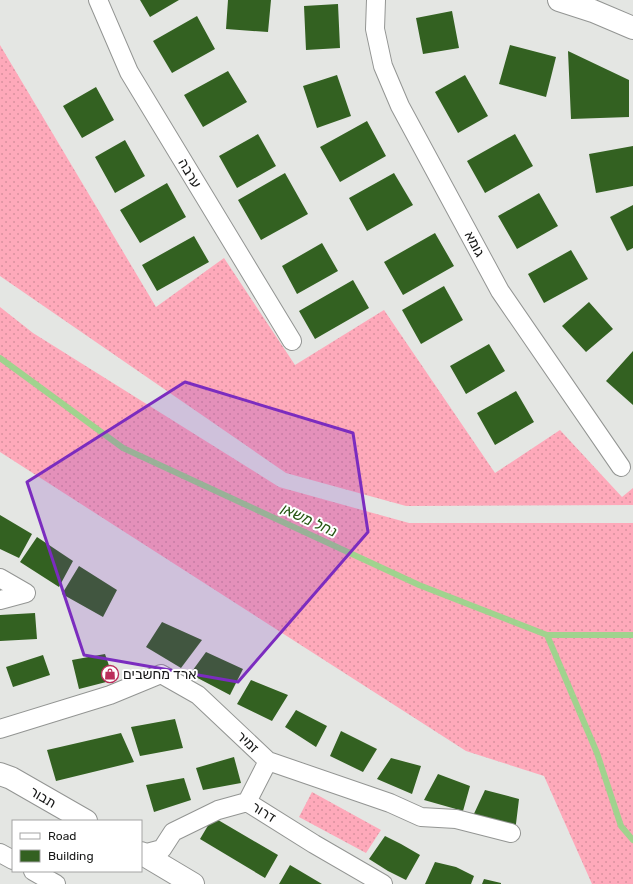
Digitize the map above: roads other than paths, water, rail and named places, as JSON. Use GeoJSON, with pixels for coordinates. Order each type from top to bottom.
{"type":"FeatureCollection","features":[{"type":"Feature","properties":{"kind":"street","name":"ערבה"},"geometry":{"type":"LineString","coordinates":[[98,0],[129,72],[292,341]]}},
{"type":"Feature","properties":{"kind":"street","name":"גומא"},"geometry":{"type":"LineString","coordinates":[[376,0],[375,29],[383,66],[400,106],[500,291],[621,467]]}},
{"type":"Feature","properties":{"kind":"street"},"geometry":{"type":"LineString","coordinates":[[559,0],[593,11],[633,28]]}},
{"type":"Feature","properties":{"kind":"street"},"geometry":{"type":"LineString","coordinates":[[0,578],[26,593],[0,600]]}},
{"type":"Feature","properties":{"kind":"street","name":"זמיר"},"geometry":{"type":"LineString","coordinates":[[0,729],[110,695],[160,674],[198,695],[268,761],[390,803],[421,817],[456,819],[511,833]]}},
{"type":"Feature","properties":{"kind":"street"},"geometry":{"type":"LineString","coordinates":[[247,802],[268,761]]}},
{"type":"Feature","properties":{"kind":"street","name":"תבור"},"geometry":{"type":"LineString","coordinates":[[0,774],[11,778],[84,820]]}},
{"type":"Feature","properties":{"kind":"street","name":"דרור"},"geometry":{"type":"LineString","coordinates":[[142,853],[162,849],[174,832],[218,810],[247,802],[314,844],[383,884]]}},
{"type":"Feature","properties":{"kind":"street"},"geometry":{"type":"LineString","coordinates":[[0,853],[12,859]]}},
{"type":"Feature","properties":{"kind":"street"},"geometry":{"type":"LineString","coordinates":[[142,853],[193,884]]}},
{"type":"Feature","properties":{"kind":"street"},"geometry":{"type":"LineString","coordinates":[[35,872],[56,884]]}},
{"type":"Feature","properties":{"kind":"waterway","name":"נחל משאן"},"geometry":{"type":"LineString","coordinates":[[0,358],[123,448],[419,585],[547,635],[633,635]]}},
{"type":"Feature","properties":{"kind":"waterway"},"geometry":{"type":"LineString","coordinates":[[547,635],[597,753],[621,826],[633,840]]}},
{"type":"Feature","properties":{"kind":"place","name":"ארד מחשבים"},"geometry":{"type":"Point","coordinates":[110,674]}}]}
